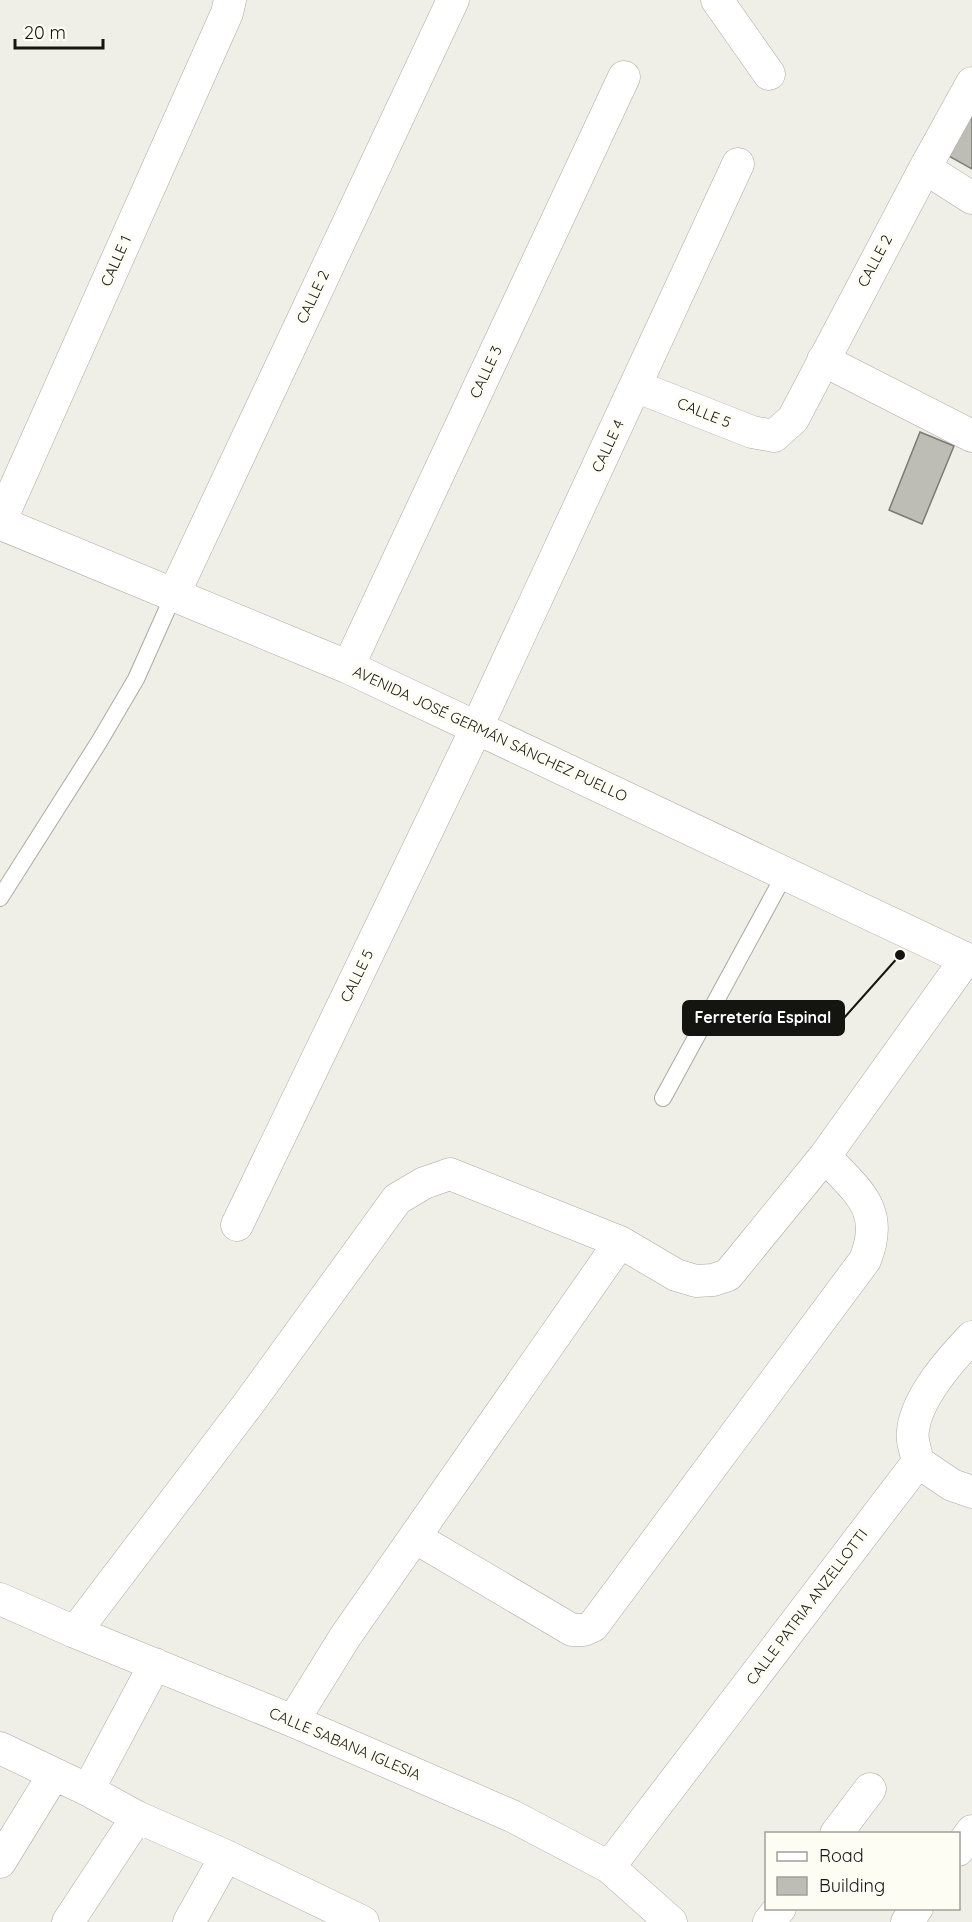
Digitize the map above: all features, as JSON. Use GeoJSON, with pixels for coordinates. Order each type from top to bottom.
{"type":"FeatureCollection","features":[{"type":"Feature","properties":{"kind":"main road","name":"AVENIDA JOSÉ GERMÁN SÁNCHEZ PUELLO"},"geometry":{"type":"LineString","coordinates":[[0,522],[348,667],[786,872],[969,961]]}},
{"type":"Feature","properties":{"kind":"street","name":"CALLE 1"},"geometry":{"type":"LineString","coordinates":[[0,522],[230,0]]}},
{"type":"Feature","properties":{"kind":"street","name":"CALLE 2"},"geometry":{"type":"LineString","coordinates":[[174,594],[453,0]]}},
{"type":"Feature","properties":{"kind":"street"},"geometry":{"type":"LineString","coordinates":[[717,0],[769,74]]}},
{"type":"Feature","properties":{"kind":"street","name":"CALLE 3"},"geometry":{"type":"LineString","coordinates":[[348,667],[624,77]]}},
{"type":"Feature","properties":{"kind":"street","name":"CALLE 2"},"geometry":{"type":"LineString","coordinates":[[774,436],[793,419],[972,83]]}},
{"type":"Feature","properties":{"kind":"street","name":"CALLE 4"},"geometry":{"type":"LineString","coordinates":[[477,727],[738,164]]}},
{"type":"Feature","properties":{"kind":"street"},"geometry":{"type":"LineString","coordinates":[[925,168],[972,198]]}},
{"type":"Feature","properties":{"kind":"street"},"geometry":{"type":"LineString","coordinates":[[823,360],[972,436]]}},
{"type":"Feature","properties":{"kind":"street","name":"CALLE 5"},"geometry":{"type":"LineString","coordinates":[[636,386],[752,432],[774,436]]}},
{"type":"Feature","properties":{"kind":"street","name":"CALLE 5"},"geometry":{"type":"LineString","coordinates":[[237,1225],[477,727]]}},
{"type":"Feature","properties":{"kind":"street"},"geometry":{"type":"LineString","coordinates":[[75,1632],[249,1403],[397,1199],[424,1183],[450,1174],[620,1242],[676,1275],[696,1281],[713,1280],[728,1275],[825,1156],[969,961]]}},
{"type":"Feature","properties":{"kind":"street"},"geometry":{"type":"LineString","coordinates":[[416,1538],[572,1630],[584,1630],[593,1626],[865,1260],[872,1234],[872,1219],[867,1204],[825,1156]]}},
{"type":"Feature","properties":{"kind":"street"},"geometry":{"type":"LineString","coordinates":[[293,1721],[345,1637],[620,1242]]}},
{"type":"Feature","properties":{"kind":"street"},"geometry":{"type":"LineString","coordinates":[[972,1337],[952,1358],[919,1407],[912,1432],[918,1462],[952,1485],[972,1492]]}},
{"type":"Feature","properties":{"kind":"street","name":"CALLE PATRIA ANZELLOTTI"},"geometry":{"type":"LineString","coordinates":[[609,1867],[918,1462]]}},
{"type":"Feature","properties":{"kind":"street","name":"CALLE SABANA IGLESIA"},"geometry":{"type":"LineString","coordinates":[[0,1599],[293,1721],[512,1816],[609,1867],[671,1922]]}},
{"type":"Feature","properties":{"kind":"street"},"geometry":{"type":"LineString","coordinates":[[88,1790],[155,1664]]}},
{"type":"Feature","properties":{"kind":"street"},"geometry":{"type":"LineString","coordinates":[[0,1748],[88,1790],[136,1817],[226,1856],[359,1921]]}},
{"type":"Feature","properties":{"kind":"street"},"geometry":{"type":"LineString","coordinates":[[0,1862],[54,1774]]}},
{"type":"Feature","properties":{"kind":"street"},"geometry":{"type":"LineString","coordinates":[[837,1832],[870,1789]]}},
{"type":"Feature","properties":{"kind":"street"},"geometry":{"type":"LineString","coordinates":[[68,1922],[136,1817]]}},
{"type":"Feature","properties":{"kind":"street"},"geometry":{"type":"LineString","coordinates":[[960,1847],[972,1831]]}},
{"type":"Feature","properties":{"kind":"street"},"geometry":{"type":"LineString","coordinates":[[189,1922],[226,1856]]}},
{"type":"Feature","properties":{"kind":"lane"},"geometry":{"type":"LineString","coordinates":[[0,898],[99,742],[136,679],[174,594]]}},
{"type":"Feature","properties":{"kind":"lane"},"geometry":{"type":"LineString","coordinates":[[663,1098],[786,872]]}},
{"type":"Feature","properties":{"kind":"building"},"geometry":{"type":"Polygon","coordinates":[[[972,113],[972,169],[947,155],[972,113]]]}},
{"type":"Feature","properties":{"kind":"building"},"geometry":{"type":"Polygon","coordinates":[[[920,432],[954,446],[922,524],[889,510],[920,432]]]}},
{"type":"Feature","properties":{"kind":"place","name":"Ferretería Espinal"},"geometry":{"type":"Point","coordinates":[900,955]}}]}
